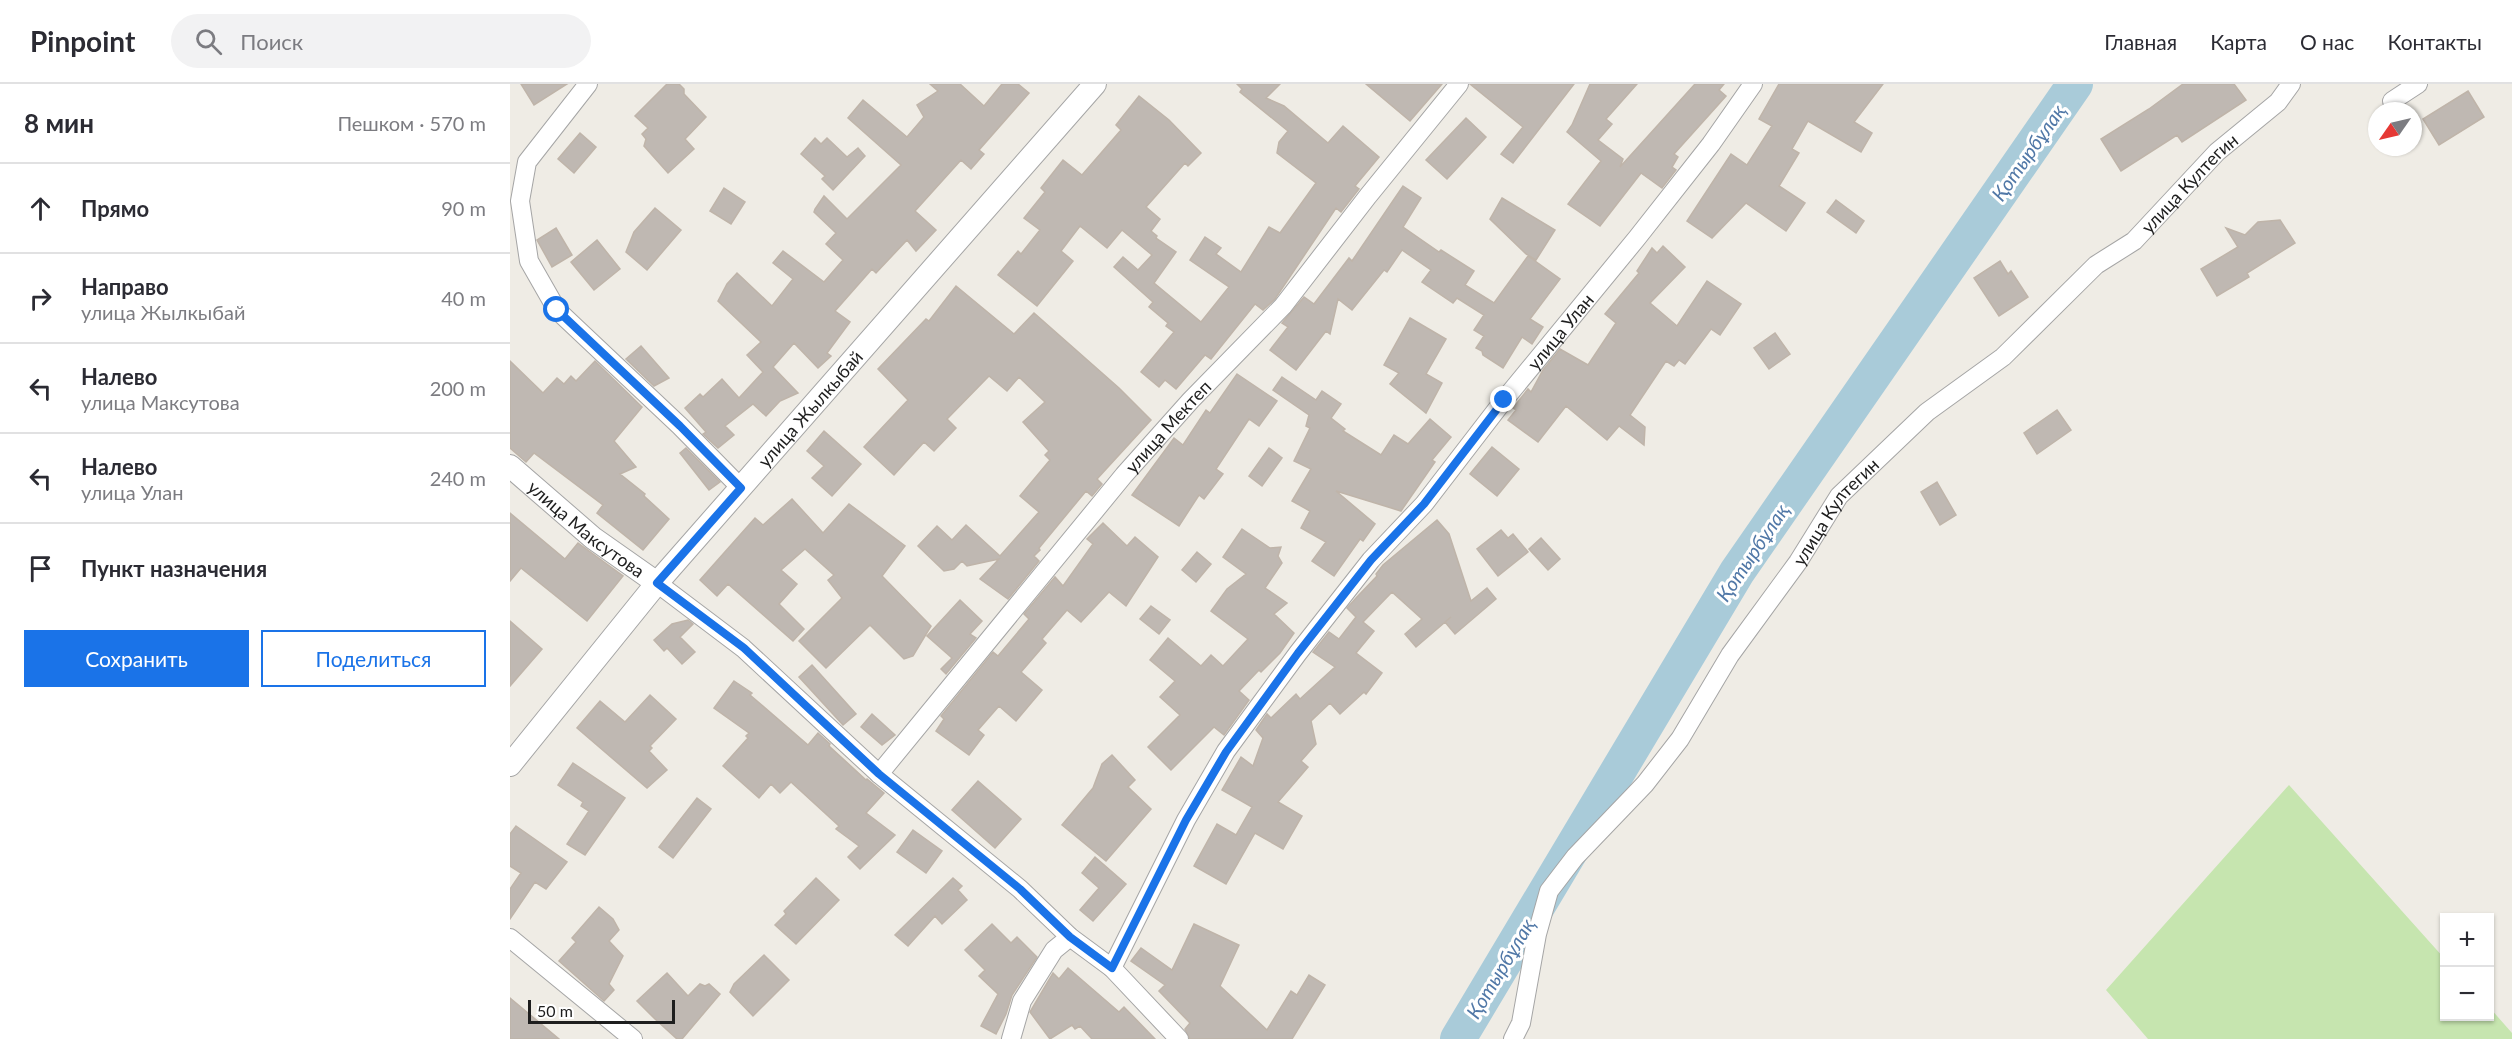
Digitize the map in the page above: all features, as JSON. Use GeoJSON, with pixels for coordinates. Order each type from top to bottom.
{"type":"FeatureCollection","features":[{"type":"Feature","properties":{"kind":"street"},"geometry":{"type":"LineString","coordinates":[[588,84],[527,162],[520,201],[529,261],[557,310],[680,426],[741,488]]}},
{"type":"Feature","properties":{"kind":"street","name":"улица Жылкыбай"},"geometry":{"type":"LineString","coordinates":[[510,765],[657,583],[1095,84]]}},
{"type":"Feature","properties":{"kind":"street","name":"улица Мектеп"},"geometry":{"type":"LineString","coordinates":[[879,774],[1124,475],[1191,400],[1282,306],[1459,84]]}},
{"type":"Feature","properties":{"kind":"street","name":"улица Улан"},"geometry":{"type":"LineString","coordinates":[[1112,968],[1186,820],[1232,742],[1371,560],[1424,504],[1511,392],[1638,238],[1754,84]]}},
{"type":"Feature","properties":{"kind":"street","name":"улица Култегин"},"geometry":{"type":"LineString","coordinates":[[1513,1039],[1521,1023],[1537,934],[1549,891],[1575,857],[1645,784],[1680,739],[1730,655],[1798,561],[1839,496],[1928,412],[2003,357],[2096,265],[2134,241],[2217,152],[2278,102],[2291,84]]}},
{"type":"Feature","properties":{"kind":"street"},"geometry":{"type":"LineString","coordinates":[[2392,101],[2418,84]]}},
{"type":"Feature","properties":{"kind":"street","name":"улица Максутова"},"geometry":{"type":"LineString","coordinates":[[510,466],[593,538],[744,648],[879,774],[1020,889],[1070,937],[1112,968],[1179,1039]]}},
{"type":"Feature","properties":{"kind":"street"},"geometry":{"type":"LineString","coordinates":[[1011,1039],[1022,1001],[1054,950],[1070,937]]}},
{"type":"Feature","properties":{"kind":"street"},"geometry":{"type":"LineString","coordinates":[[510,938],[633,1039]]}},
{"type":"Feature","properties":{"kind":"green space"},"geometry":{"type":"Polygon","coordinates":[[[2289,785],[2440,954],[2440,1021],[2494,1021],[2494,1013],[2512,1033],[2512,1039],[2148,1039],[2106,990],[2289,785]]]}},
{"type":"Feature","properties":{"kind":"building"},"geometry":{"type":"Polygon","coordinates":[[[521,84],[567,84],[534,105],[521,84]]]}},
{"type":"Feature","properties":{"kind":"building"},"geometry":{"type":"Polygon","coordinates":[[[667,84],[679,84],[684,89],[684,94],[706,117],[685,139],[694,149],[668,173],[644,146],[646,139],[642,134],[648,128],[635,116],[667,84]]]}},
{"type":"Feature","properties":{"kind":"building"},"geometry":{"type":"Polygon","coordinates":[[[930,84],[960,84],[984,106],[1002,84],[1018,84],[1029,93],[979,150],[984,154],[971,169],[961,160],[915,211],[936,230],[916,251],[907,240],[876,273],[872,269],[835,311],[850,322],[827,353],[831,356],[818,368],[794,343],[773,367],[798,393],[780,401],[766,416],[753,404],[725,426],[734,435],[718,448],[703,434],[706,432],[685,408],[700,394],[703,397],[722,379],[739,398],[763,372],[747,355],[761,342],[718,301],[727,284],[737,273],[772,306],[793,279],[773,263],[783,251],[824,282],[843,260],[826,244],[836,233],[814,212],[815,209],[824,196],[847,219],[901,165],[848,118],[863,100],[907,137],[924,117],[917,105],[938,91],[930,84]]]}},
{"type":"Feature","properties":{"kind":"building"},"geometry":{"type":"Polygon","coordinates":[[[1237,84],[1280,84],[1266,98],[1284,106],[1328,143],[1343,126],[1379,157],[1355,186],[1359,189],[1341,212],[1336,208],[1275,299],[1263,310],[1255,304],[1211,359],[1205,355],[1176,389],[1165,380],[1159,387],[1141,372],[1174,332],[1166,326],[1168,323],[1149,307],[1153,302],[1114,267],[1123,257],[1138,270],[1152,255],[1122,230],[1107,248],[1080,226],[1061,251],[1073,261],[1037,306],[998,275],[1018,251],[1021,254],[1040,230],[1024,218],[1045,192],[1041,188],[1063,160],[1082,175],[1121,130],[1116,125],[1139,96],[1169,120],[1201,153],[1188,166],[1185,163],[1146,207],[1160,219],[1151,231],[1157,236],[1156,238],[1176,252],[1154,283],[1201,322],[1229,287],[1190,260],[1205,237],[1221,248],[1216,254],[1241,272],[1269,227],[1280,233],[1316,183],[1277,153],[1279,142],[1288,131],[1240,92],[1242,89],[1237,84]]]}},
{"type":"Feature","properties":{"kind":"building"},"geometry":{"type":"Polygon","coordinates":[[[1366,84],[1442,84],[1410,121],[1366,84]]]}},
{"type":"Feature","properties":{"kind":"building"},"geometry":{"type":"Polygon","coordinates":[[[1470,84],[1574,84],[1513,163],[1501,154],[1523,127],[1470,84]]]}},
{"type":"Feature","properties":{"kind":"building"},"geometry":{"type":"Polygon","coordinates":[[[1590,84],[1637,84],[1606,119],[1612,124],[1598,140],[1623,159],[1620,167],[1695,84],[1724,84],[1719,90],[1726,96],[1674,154],[1678,157],[1672,167],[1676,170],[1662,188],[1641,173],[1600,226],[1568,204],[1601,161],[1567,132],[1590,84]]]}},
{"type":"Feature","properties":{"kind":"building"},"geometry":{"type":"Polygon","coordinates":[[[1779,84],[1883,84],[1854,122],[1872,133],[1861,152],[1808,121],[1792,149],[1799,153],[1779,186],[1805,203],[1786,231],[1746,203],[1712,238],[1687,221],[1731,154],[1747,165],[1772,126],[1759,119],[1779,84]]]}},
{"type":"Feature","properties":{"kind":"building"},"geometry":{"type":"Polygon","coordinates":[[[2183,84],[2234,84],[2246,100],[2182,142],[2177,135],[2121,171],[2101,139],[2149,109],[2183,84]]]}},
{"type":"Feature","properties":{"kind":"building"},"geometry":{"type":"Polygon","coordinates":[[[2468,91],[2484,117],[2439,145],[2423,119],[2468,91]]]}},
{"type":"Feature","properties":{"kind":"building"},"geometry":{"type":"Polygon","coordinates":[[[1466,118],[1486,137],[1447,179],[1426,160],[1466,118]]]}},
{"type":"Feature","properties":{"kind":"building"},"geometry":{"type":"Polygon","coordinates":[[[580,133],[596,147],[574,173],[558,159],[580,133]]]}},
{"type":"Feature","properties":{"kind":"building"},"geometry":{"type":"Polygon","coordinates":[[[815,138],[821,144],[827,138],[847,157],[858,148],[865,156],[833,190],[822,179],[825,176],[801,154],[815,138]]]}},
{"type":"Feature","properties":{"kind":"building"},"geometry":{"type":"Polygon","coordinates":[[[1403,186],[1421,198],[1403,227],[1439,252],[1441,250],[1474,271],[1465,285],[1494,303],[1528,256],[1560,279],[1530,319],[1543,327],[1532,344],[1522,337],[1503,368],[1476,348],[1484,336],[1474,330],[1484,315],[1457,298],[1453,303],[1422,282],[1431,270],[1402,250],[1387,272],[1384,270],[1352,310],[1338,299],[1330,334],[1326,331],[1296,370],[1270,350],[1288,327],[1282,323],[1304,297],[1314,304],[1349,258],[1352,261],[1403,186]]]}},
{"type":"Feature","properties":{"kind":"building"},"geometry":{"type":"Polygon","coordinates":[[[724,188],[745,202],[731,224],[710,211],[724,188]]]}},
{"type":"Feature","properties":{"kind":"building"},"geometry":{"type":"Polygon","coordinates":[[[1502,198],[1555,230],[1536,260],[1526,254],[1490,219],[1502,198]]]}},
{"type":"Feature","properties":{"kind":"building"},"geometry":{"type":"Polygon","coordinates":[[[1836,200],[1864,221],[1856,233],[1827,212],[1836,200]]]}},
{"type":"Feature","properties":{"kind":"building"},"geometry":{"type":"Polygon","coordinates":[[[655,208],[681,230],[647,270],[626,252],[634,232],[655,208]]]}},
{"type":"Feature","properties":{"kind":"building"},"geometry":{"type":"Polygon","coordinates":[[[2280,220],[2295,243],[2247,273],[2249,277],[2217,296],[2201,269],[2238,247],[2226,228],[2245,235],[2258,222],[2280,220]]]}},
{"type":"Feature","properties":{"kind":"building"},"geometry":{"type":"Polygon","coordinates":[[[556,228],[572,255],[552,267],[537,240],[556,228]]]}},
{"type":"Feature","properties":{"kind":"building"},"geometry":{"type":"Polygon","coordinates":[[[597,240],[620,269],[594,290],[571,262],[597,240]]]}},
{"type":"Feature","properties":{"kind":"building"},"geometry":{"type":"Polygon","coordinates":[[[1663,246],[1685,267],[1650,303],[1677,326],[1707,281],[1741,304],[1720,335],[1711,329],[1685,364],[1679,360],[1674,366],[1666,361],[1630,415],[1645,427],[1644,445],[1619,426],[1607,440],[1566,406],[1538,442],[1508,420],[1516,410],[1513,408],[1528,389],[1531,392],[1543,370],[1560,349],[1588,365],[1616,323],[1605,314],[1639,273],[1637,271],[1652,248],[1657,253],[1663,246]]]}},
{"type":"Feature","properties":{"kind":"building"},"geometry":{"type":"Polygon","coordinates":[[[2000,261],[2008,274],[2011,271],[2028,297],[1999,316],[1974,278],[2000,261]]]}},
{"type":"Feature","properties":{"kind":"building"},"geometry":{"type":"Polygon","coordinates":[[[956,286],[1014,334],[1034,313],[1119,388],[1151,420],[1097,479],[1102,484],[1092,496],[1086,491],[1039,548],[1040,550],[1034,556],[1039,561],[1008,599],[980,579],[999,559],[967,566],[962,561],[954,569],[944,571],[918,546],[937,526],[952,540],[966,525],[1000,556],[1039,512],[1020,496],[1050,460],[1045,455],[1049,451],[1023,422],[1045,402],[1019,377],[1007,391],[989,376],[947,419],[956,428],[934,451],[924,442],[894,475],[864,447],[908,400],[878,369],[926,319],[929,321],[956,286]]]}},
{"type":"Feature","properties":{"kind":"building"},"geometry":{"type":"Polygon","coordinates":[[[1410,318],[1446,339],[1426,374],[1442,383],[1426,413],[1390,384],[1399,373],[1384,365],[1410,318]]]}},
{"type":"Feature","properties":{"kind":"building"},"geometry":{"type":"Polygon","coordinates":[[[1775,333],[1790,354],[1769,369],[1754,348],[1775,333]]]}},
{"type":"Feature","properties":{"kind":"building"},"geometry":{"type":"Polygon","coordinates":[[[641,346],[669,378],[654,386],[626,359],[641,346]]]}},
{"type":"Feature","properties":{"kind":"building"},"geometry":{"type":"Polygon","coordinates":[[[510,361],[543,393],[557,378],[564,384],[571,376],[576,381],[595,361],[642,407],[614,441],[636,467],[620,474],[645,494],[644,496],[669,519],[643,550],[597,513],[603,505],[534,453],[526,462],[510,448],[510,361]]]}},
{"type":"Feature","properties":{"kind":"building"},"geometry":{"type":"Polygon","coordinates":[[[1237,374],[1277,401],[1259,426],[1249,419],[1216,469],[1223,474],[1204,499],[1199,495],[1179,526],[1132,495],[1174,438],[1183,445],[1206,410],[1210,413],[1237,374]]]}},
{"type":"Feature","properties":{"kind":"building"},"geometry":{"type":"Polygon","coordinates":[[[1282,377],[1316,400],[1322,391],[1341,404],[1331,418],[1345,429],[1343,431],[1381,455],[1394,435],[1408,444],[1430,419],[1451,437],[1432,460],[1435,462],[1401,511],[1336,491],[1375,524],[1363,541],[1360,539],[1334,576],[1312,561],[1326,542],[1301,528],[1310,511],[1292,501],[1311,469],[1294,461],[1310,428],[1306,426],[1309,415],[1273,390],[1282,377]]]}},
{"type":"Feature","properties":{"kind":"building"},"geometry":{"type":"Polygon","coordinates":[[[2057,410],[2071,430],[2037,454],[2024,433],[2057,410]]]}},
{"type":"Feature","properties":{"kind":"building"},"geometry":{"type":"Polygon","coordinates":[[[824,431],[861,464],[832,496],[812,478],[824,466],[807,451],[824,431]]]}},
{"type":"Feature","properties":{"kind":"building"},"geometry":{"type":"Polygon","coordinates":[[[1492,447],[1519,469],[1497,496],[1470,474],[1492,447]]]}},
{"type":"Feature","properties":{"kind":"building"},"geometry":{"type":"Polygon","coordinates":[[[686,448],[720,482],[709,490],[680,453],[686,448]]]}},
{"type":"Feature","properties":{"kind":"building"},"geometry":{"type":"Polygon","coordinates":[[[1269,448],[1282,458],[1262,486],[1249,476],[1269,448]]]}},
{"type":"Feature","properties":{"kind":"building"},"geometry":{"type":"Polygon","coordinates":[[[1937,482],[1956,515],[1940,525],[1921,492],[1937,482]]]}},
{"type":"Feature","properties":{"kind":"building"},"geometry":{"type":"Polygon","coordinates":[[[792,499],[823,533],[849,504],[905,546],[882,576],[931,626],[913,656],[904,659],[870,625],[826,668],[799,641],[842,598],[828,580],[834,575],[805,549],[781,570],[797,584],[779,604],[804,629],[793,641],[728,584],[717,596],[700,580],[755,518],[763,525],[792,499]]]}},
{"type":"Feature","properties":{"kind":"building"},"geometry":{"type":"Polygon","coordinates":[[[510,513],[565,559],[578,543],[623,576],[587,621],[521,568],[510,581],[510,513]]]}},
{"type":"Feature","properties":{"kind":"building"},"geometry":{"type":"Polygon","coordinates":[[[1437,520],[1449,534],[1471,601],[1487,588],[1496,599],[1455,634],[1445,622],[1416,647],[1405,634],[1422,619],[1392,592],[1363,622],[1374,631],[1356,653],[1382,673],[1366,694],[1364,692],[1340,714],[1330,703],[1311,721],[1316,744],[1301,761],[1308,767],[1278,802],[1302,816],[1283,849],[1255,833],[1226,884],[1194,866],[1217,824],[1236,835],[1252,807],[1222,790],[1241,757],[1253,766],[1263,738],[1256,730],[1267,714],[1271,718],[1296,694],[1300,699],[1335,667],[1313,652],[1329,632],[1339,639],[1356,617],[1347,608],[1377,576],[1376,574],[1383,565],[1437,520]]]}},
{"type":"Feature","properties":{"kind":"building"},"geometry":{"type":"Polygon","coordinates":[[[1103,523],[1127,546],[1135,537],[1158,557],[1126,606],[1109,592],[1081,622],[1067,610],[1042,639],[1046,643],[1021,672],[1042,690],[1016,721],[999,706],[978,730],[984,735],[969,755],[936,731],[944,719],[941,716],[993,652],[998,656],[1029,619],[1024,614],[1055,577],[1063,586],[1093,544],[1087,539],[1103,523]]]}},
{"type":"Feature","properties":{"kind":"building"},"geometry":{"type":"Polygon","coordinates":[[[1242,529],[1270,548],[1281,547],[1278,556],[1282,563],[1265,588],[1287,603],[1274,614],[1294,633],[1280,653],[1261,672],[1259,670],[1239,691],[1249,700],[1224,735],[1214,727],[1171,770],[1148,747],[1180,715],[1160,697],[1175,681],[1150,660],[1168,638],[1201,666],[1211,655],[1223,666],[1248,639],[1211,611],[1227,589],[1246,574],[1223,557],[1242,529]]]}},
{"type":"Feature","properties":{"kind":"building"},"geometry":{"type":"Polygon","coordinates":[[[1501,530],[1508,538],[1513,534],[1528,552],[1498,576],[1477,549],[1501,530]]]}},
{"type":"Feature","properties":{"kind":"building"},"geometry":{"type":"Polygon","coordinates":[[[1541,538],[1560,559],[1548,570],[1529,549],[1541,538]]]}},
{"type":"Feature","properties":{"kind":"building"},"geometry":{"type":"Polygon","coordinates":[[[1197,552],[1211,564],[1196,582],[1182,570],[1197,552]]]}},
{"type":"Feature","properties":{"kind":"building"},"geometry":{"type":"Polygon","coordinates":[[[960,600],[982,621],[970,634],[976,638],[946,674],[941,669],[952,658],[927,636],[960,600]]]}},
{"type":"Feature","properties":{"kind":"building"},"geometry":{"type":"Polygon","coordinates":[[[1151,606],[1170,620],[1159,634],[1140,619],[1151,606]]]}},
{"type":"Feature","properties":{"kind":"building"},"geometry":{"type":"Polygon","coordinates":[[[688,620],[693,624],[680,637],[695,652],[682,664],[667,648],[664,651],[654,640],[672,624],[688,620]]]}},
{"type":"Feature","properties":{"kind":"building"},"geometry":{"type":"Polygon","coordinates":[[[510,621],[542,649],[510,686],[510,621]]]}},
{"type":"Feature","properties":{"kind":"building"},"geometry":{"type":"Polygon","coordinates":[[[812,665],[856,714],[843,725],[799,677],[812,665]]]}},
{"type":"Feature","properties":{"kind":"building"},"geometry":{"type":"Polygon","coordinates":[[[734,681],[752,693],[750,695],[808,745],[818,733],[866,780],[884,793],[866,813],[895,835],[860,869],[848,857],[859,846],[836,829],[839,826],[791,782],[780,793],[771,784],[759,798],[723,766],[748,738],[746,736],[749,733],[714,708],[734,681]]]}},
{"type":"Feature","properties":{"kind":"building"},"geometry":{"type":"Polygon","coordinates":[[[650,695],[676,719],[650,746],[652,748],[649,751],[667,770],[647,788],[577,728],[600,701],[625,722],[650,695]]]}},
{"type":"Feature","properties":{"kind":"building"},"geometry":{"type":"Polygon","coordinates":[[[872,714],[895,735],[882,745],[861,727],[872,714]]]}},
{"type":"Feature","properties":{"kind":"building"},"geometry":{"type":"Polygon","coordinates":[[[1112,755],[1135,780],[1128,787],[1151,809],[1106,861],[1062,825],[1093,788],[1102,764],[1112,755]]]}},
{"type":"Feature","properties":{"kind":"building"},"geometry":{"type":"Polygon","coordinates":[[[573,763],[625,798],[585,855],[567,844],[589,811],[581,806],[583,802],[558,785],[573,763]]]}},
{"type":"Feature","properties":{"kind":"building"},"geometry":{"type":"Polygon","coordinates":[[[978,781],[1021,819],[995,848],[952,810],[978,781]]]}},
{"type":"Feature","properties":{"kind":"building"},"geometry":{"type":"Polygon","coordinates":[[[697,798],[711,809],[673,858],[659,847],[697,798]]]}},
{"type":"Feature","properties":{"kind":"building"},"geometry":{"type":"Polygon","coordinates":[[[516,826],[567,862],[546,889],[535,882],[510,919],[510,889],[521,873],[510,866],[510,834],[516,826]]]}},
{"type":"Feature","properties":{"kind":"building"},"geometry":{"type":"Polygon","coordinates":[[[913,830],[942,851],[926,873],[897,852],[913,830]]]}},
{"type":"Feature","properties":{"kind":"building"},"geometry":{"type":"Polygon","coordinates":[[[1095,857],[1126,884],[1093,921],[1080,910],[1099,888],[1082,873],[1095,857]]]}},
{"type":"Feature","properties":{"kind":"building"},"geometry":{"type":"Polygon","coordinates":[[[816,878],[839,900],[796,944],[775,925],[786,914],[784,911],[816,878]]]}},
{"type":"Feature","properties":{"kind":"building"},"geometry":{"type":"Polygon","coordinates":[[[953,878],[962,886],[958,890],[967,900],[942,924],[935,916],[908,946],[895,935],[953,878]]]}},
{"type":"Feature","properties":{"kind":"building"},"geometry":{"type":"Polygon","coordinates":[[[599,907],[613,919],[619,930],[609,941],[623,956],[609,984],[614,990],[604,1001],[559,961],[576,942],[572,938],[599,907]]]}},
{"type":"Feature","properties":{"kind":"building"},"geometry":{"type":"Polygon","coordinates":[[[992,924],[1011,943],[1017,937],[1037,957],[1012,995],[996,1034],[981,1026],[998,994],[979,976],[985,970],[965,950],[992,924]]]}},
{"type":"Feature","properties":{"kind":"building"},"geometry":{"type":"Polygon","coordinates":[[[1194,924],[1239,945],[1220,986],[1267,1030],[1291,991],[1297,995],[1309,975],[1325,985],[1292,1039],[1190,1039],[1185,1029],[1190,1023],[1159,991],[1165,985],[1131,961],[1141,948],[1172,970],[1194,924]]]}},
{"type":"Feature","properties":{"kind":"building"},"geometry":{"type":"Polygon","coordinates":[[[764,955],[789,980],[753,1016],[730,992],[734,984],[764,955]]]}},
{"type":"Feature","properties":{"kind":"building"},"geometry":{"type":"Polygon","coordinates":[[[1068,968],[1119,1012],[1124,1007],[1155,1039],[1092,1039],[1080,1026],[1075,1029],[1072,1025],[1050,1039],[1030,1012],[1053,973],[1059,979],[1068,968]]]}},
{"type":"Feature","properties":{"kind":"building"},"geometry":{"type":"Polygon","coordinates":[[[667,973],[688,996],[700,984],[705,986],[709,984],[720,994],[682,1039],[677,1039],[637,1001],[667,973]]]}},
{"type":"Feature","properties":{"kind":"building"},"geometry":{"type":"Polygon","coordinates":[[[510,998],[559,1039],[510,1039],[510,998]]]}},
{"type":"Feature","properties":{"kind":"waterway","name":"Қотырбұлақ"},"geometry":{"type":"LineString","coordinates":[[1458,1039],[1737,572],[2075,84]]}},
{"type":"Feature","properties":{"kind":"route"},"geometry":{"type":"LineString","coordinates":[[557,310],[680,426],[741,488],[657,583],[744,648],[879,774],[1020,889],[1070,937],[1112,968],[1186,820],[1226,752],[1298,653],[1371,560],[1424,504],[1504,400]]}}]}
